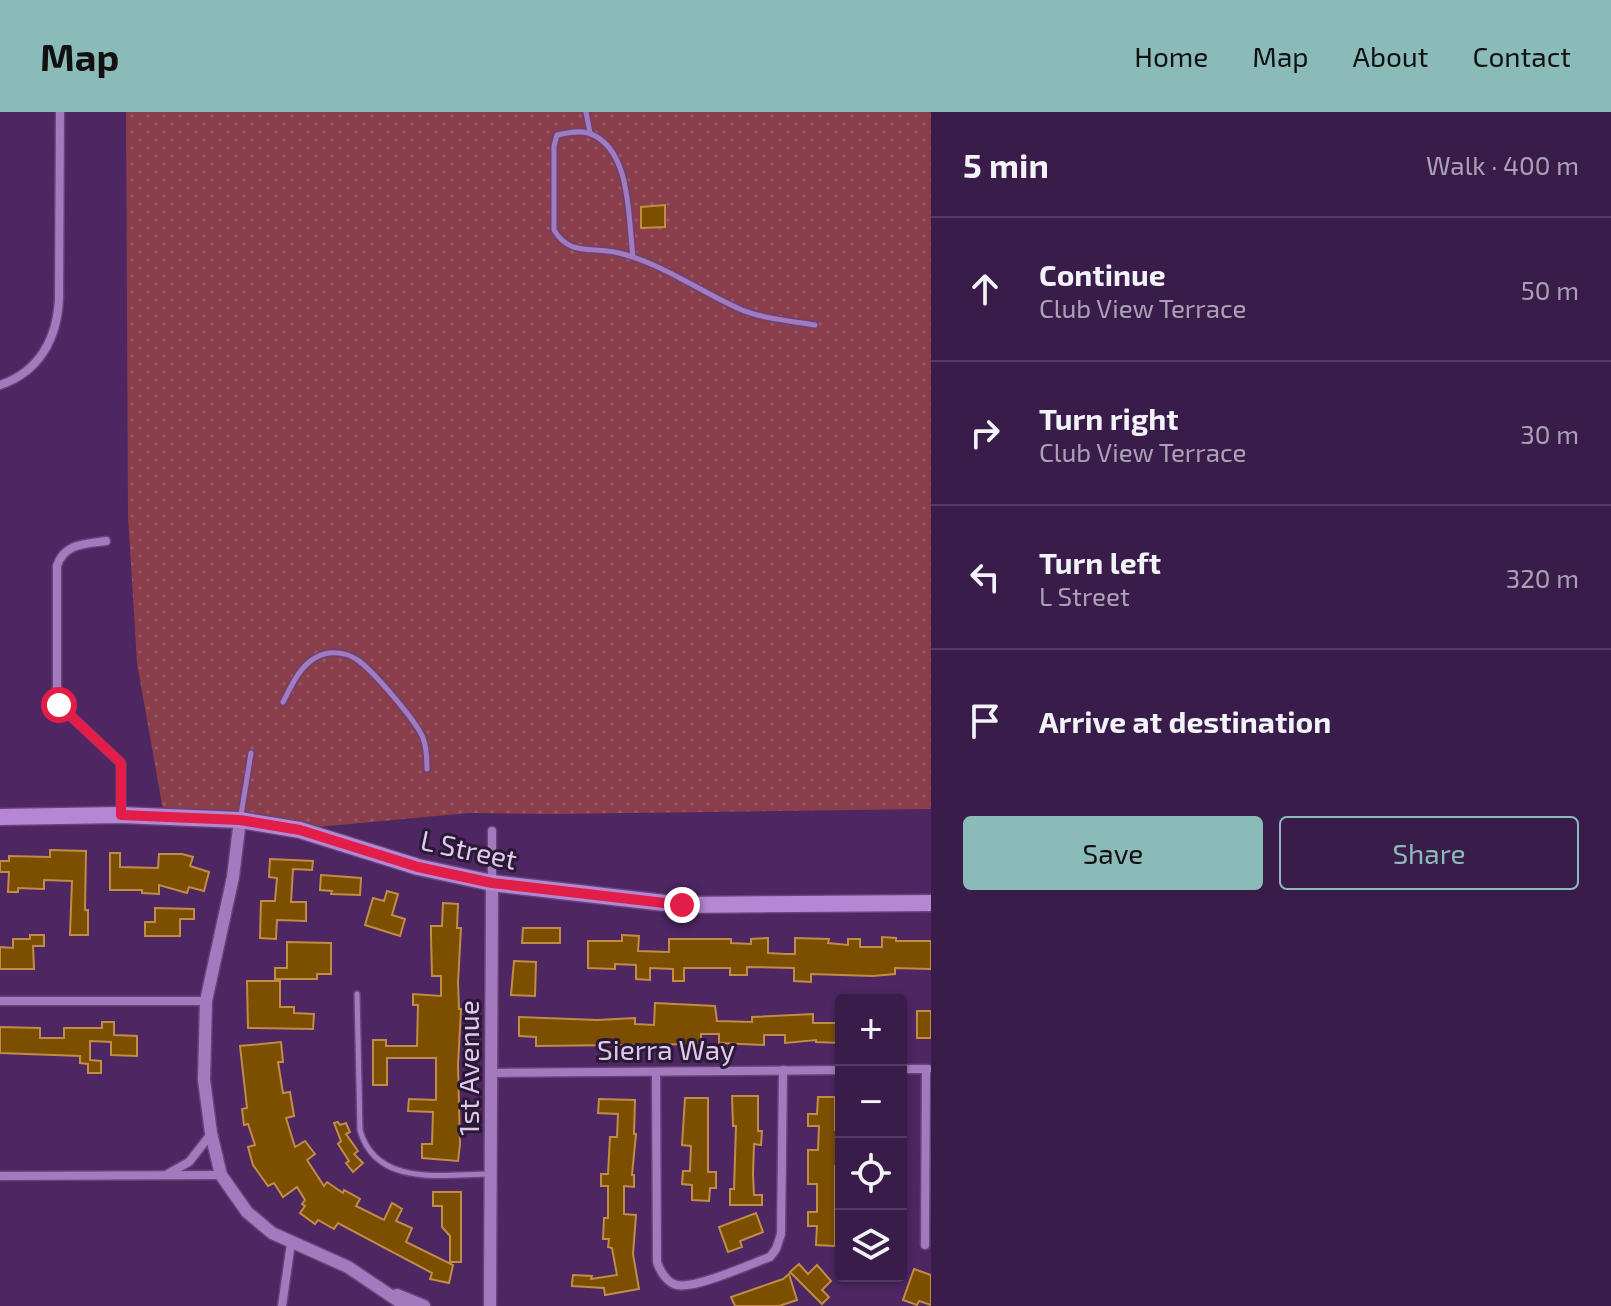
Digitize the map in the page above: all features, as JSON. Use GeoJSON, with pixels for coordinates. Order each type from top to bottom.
{"type":"FeatureCollection","features":[{"type":"Feature","properties":{"kind":"main road","name":"L Street"},"geometry":{"type":"LineString","coordinates":[[0,817],[121,815],[240,820],[300,830],[418,867],[492,883],[682,905],[931,903]]}},
{"type":"Feature","properties":{"kind":"street"},"geometry":{"type":"LineString","coordinates":[[0,385],[25,373],[41,357],[56,326],[59,299],[60,112]]}},
{"type":"Feature","properties":{"kind":"street"},"geometry":{"type":"LineString","coordinates":[[106,541],[73,546],[60,556],[57,566],[57,695],[59,705],[121,763],[121,815]]}},
{"type":"Feature","properties":{"kind":"street"},"geometry":{"type":"LineString","coordinates":[[240,820],[239,848],[206,1001],[204,1080],[211,1133],[221,1175],[247,1212],[272,1233],[348,1267],[406,1306]]}},
{"type":"Feature","properties":{"kind":"street","name":"1st Avenue"},"geometry":{"type":"LineString","coordinates":[[490,1303],[492,831]]}},
{"type":"Feature","properties":{"kind":"street"},"geometry":{"type":"LineString","coordinates":[[0,1001],[206,1001]]}},
{"type":"Feature","properties":{"kind":"street"},"geometry":{"type":"LineString","coordinates":[[907,1069],[928,1069],[925,1245]]}},
{"type":"Feature","properties":{"kind":"street"},"geometry":{"type":"LineString","coordinates":[[656,1072],[657,1262],[659,1270],[670,1282],[692,1285],[770,1257],[776,1249],[781,1234],[783,1070]]}},
{"type":"Feature","properties":{"kind":"street","name":"Sierra Way"},"geometry":{"type":"LineString","coordinates":[[492,1073],[835,1070]]}},
{"type":"Feature","properties":{"kind":"street"},"geometry":{"type":"LineString","coordinates":[[165,1175],[189,1162],[203,1148],[211,1133]]}},
{"type":"Feature","properties":{"kind":"street"},"geometry":{"type":"LineString","coordinates":[[0,1176],[221,1175]]}},
{"type":"Feature","properties":{"kind":"street"},"geometry":{"type":"LineString","coordinates":[[282,1306],[291,1243]]}},
{"type":"Feature","properties":{"kind":"street"},"geometry":{"type":"LineString","coordinates":[[387,1292],[424,1306]]}},
{"type":"Feature","properties":{"kind":"street"},"geometry":{"type":"LineString","coordinates":[[477,1306],[490,1303]]}},
{"type":"Feature","properties":{"kind":"lane"},"geometry":{"type":"LineString","coordinates":[[586,112],[590,133]]}},
{"type":"Feature","properties":{"kind":"lane"},"geometry":{"type":"LineString","coordinates":[[633,257],[623,169],[613,151],[590,133],[577,131],[557,135],[554,146],[554,230],[561,242],[572,248],[612,251],[633,257],[692,283],[744,311],[815,325]]}},
{"type":"Feature","properties":{"kind":"lane"},"geometry":{"type":"LineString","coordinates":[[283,702],[303,667],[315,658],[330,653],[356,659],[391,695],[423,736],[427,769]]}},
{"type":"Feature","properties":{"kind":"lane"},"geometry":{"type":"LineString","coordinates":[[240,820],[251,753]]}},
{"type":"Feature","properties":{"kind":"lane"},"geometry":{"type":"LineString","coordinates":[[357,994],[360,1130],[364,1145],[376,1159],[406,1173],[491,1173]]}},
{"type":"Feature","properties":{"kind":"shaded area"},"geometry":{"type":"Polygon","coordinates":[[[126,112],[931,112],[931,809],[469,813],[296,829],[164,816],[137,663],[128,516],[126,112]]]}},
{"type":"Feature","properties":{"kind":"building"},"geometry":{"type":"Polygon","coordinates":[[[665,205],[665,227],[641,228],[641,207],[665,205]]]}},
{"type":"Feature","properties":{"kind":"building"},"geometry":{"type":"Polygon","coordinates":[[[50,850],[86,851],[85,910],[88,910],[88,935],[70,935],[72,881],[44,880],[44,889],[18,888],[18,892],[8,892],[9,872],[0,872],[0,861],[9,861],[9,856],[50,857],[50,850]]]}},
{"type":"Feature","properties":{"kind":"building"},"geometry":{"type":"Polygon","coordinates":[[[110,853],[120,853],[120,867],[158,868],[159,854],[193,857],[190,866],[209,872],[204,891],[189,887],[187,893],[159,885],[159,894],[142,893],[142,890],[110,890],[110,853]]]}},
{"type":"Feature","properties":{"kind":"building"},"geometry":{"type":"Polygon","coordinates":[[[270,859],[313,861],[312,870],[293,869],[291,902],[306,902],[306,921],[277,920],[276,939],[260,938],[261,901],[275,901],[277,878],[269,877],[270,859]]]}},
{"type":"Feature","properties":{"kind":"building"},"geometry":{"type":"Polygon","coordinates":[[[321,875],[361,878],[360,895],[331,894],[332,891],[320,890],[321,875]]]}},
{"type":"Feature","properties":{"kind":"building"},"geometry":{"type":"Polygon","coordinates":[[[387,891],[398,894],[392,915],[405,919],[400,936],[365,925],[373,898],[384,901],[387,891]]]}},
{"type":"Feature","properties":{"kind":"building"},"geometry":{"type":"Polygon","coordinates":[[[443,903],[458,904],[457,928],[461,928],[458,1161],[422,1158],[422,1144],[432,1144],[433,1112],[408,1111],[409,1099],[436,1100],[436,1058],[387,1058],[387,1085],[373,1085],[373,1040],[386,1040],[386,1046],[417,1046],[418,1005],[413,1005],[413,994],[441,996],[441,976],[432,976],[431,926],[442,926],[443,903]]]}},
{"type":"Feature","properties":{"kind":"building"},"geometry":{"type":"Polygon","coordinates":[[[155,908],[194,909],[194,919],[180,919],[180,936],[145,936],[145,922],[155,922],[155,908]]]}},
{"type":"Feature","properties":{"kind":"building"},"geometry":{"type":"Polygon","coordinates":[[[523,928],[560,928],[560,943],[522,943],[523,928]]]}},
{"type":"Feature","properties":{"kind":"building"},"geometry":{"type":"Polygon","coordinates":[[[30,935],[44,935],[44,946],[33,946],[34,969],[0,969],[0,947],[13,948],[13,939],[30,939],[30,935]]]}},
{"type":"Feature","properties":{"kind":"building"},"geometry":{"type":"Polygon","coordinates":[[[622,935],[639,936],[638,951],[669,952],[669,939],[731,939],[731,943],[751,944],[751,939],[768,938],[768,953],[786,954],[795,954],[795,938],[829,939],[828,943],[848,945],[848,939],[860,939],[860,947],[882,947],[882,937],[896,938],[896,941],[931,941],[931,969],[895,968],[895,974],[873,976],[811,974],[811,982],[794,981],[794,968],[747,967],[747,975],[730,975],[730,968],[684,968],[684,981],[673,981],[673,969],[650,968],[650,980],[636,979],[636,965],[615,964],[615,969],[588,968],[588,941],[622,941],[622,935]]]}},
{"type":"Feature","properties":{"kind":"building"},"geometry":{"type":"Polygon","coordinates":[[[287,942],[331,943],[331,974],[317,974],[317,979],[275,979],[275,968],[287,968],[287,942]]]}},
{"type":"Feature","properties":{"kind":"building"},"geometry":{"type":"Polygon","coordinates":[[[514,961],[536,962],[535,996],[511,995],[514,961]]]}},
{"type":"Feature","properties":{"kind":"building"},"geometry":{"type":"Polygon","coordinates":[[[247,981],[280,981],[280,1007],[294,1007],[294,1013],[314,1014],[313,1029],[248,1028],[247,981]]]}},
{"type":"Feature","properties":{"kind":"building"},"geometry":{"type":"Polygon","coordinates":[[[655,1003],[715,1006],[717,1021],[752,1022],[752,1017],[813,1014],[813,1023],[835,1023],[835,1043],[816,1040],[785,1043],[785,1035],[764,1035],[764,1045],[719,1043],[719,1034],[701,1034],[701,1044],[536,1046],[536,1037],[519,1036],[519,1017],[635,1018],[635,1024],[654,1025],[655,1003]]]}},
{"type":"Feature","properties":{"kind":"building"},"geometry":{"type":"Polygon","coordinates":[[[917,1011],[931,1011],[931,1038],[917,1038],[917,1011]]]}},
{"type":"Feature","properties":{"kind":"building"},"geometry":{"type":"Polygon","coordinates":[[[102,1022],[114,1022],[114,1035],[137,1036],[137,1056],[111,1055],[111,1042],[90,1041],[90,1060],[101,1061],[101,1073],[88,1073],[88,1064],[80,1063],[80,1056],[0,1053],[0,1027],[40,1028],[40,1038],[64,1038],[64,1028],[102,1028],[102,1022]]]}},
{"type":"Feature","properties":{"kind":"building"},"geometry":{"type":"Polygon","coordinates":[[[281,1042],[283,1062],[278,1062],[283,1093],[290,1092],[294,1116],[286,1118],[295,1147],[305,1141],[315,1154],[307,1160],[324,1186],[327,1182],[343,1193],[344,1190],[360,1199],[356,1206],[384,1220],[392,1203],[402,1209],[396,1221],[412,1228],[406,1242],[453,1265],[449,1283],[430,1279],[432,1273],[338,1223],[334,1229],[318,1220],[315,1224],[300,1213],[305,1200],[297,1187],[283,1197],[274,1183],[268,1186],[253,1165],[248,1147],[255,1145],[248,1124],[244,1125],[242,1109],[247,1108],[240,1046],[281,1042]]]}},
{"type":"Feature","properties":{"kind":"building"},"geometry":{"type":"Polygon","coordinates":[[[732,1096],[758,1096],[758,1131],[762,1131],[761,1145],[754,1144],[753,1174],[754,1195],[762,1195],[762,1205],[730,1205],[730,1189],[734,1189],[736,1126],[733,1126],[732,1096]]]}},
{"type":"Feature","properties":{"kind":"building"},"geometry":{"type":"Polygon","coordinates":[[[818,1097],[835,1097],[835,1246],[816,1245],[817,1226],[808,1226],[808,1212],[817,1212],[817,1184],[808,1184],[808,1150],[818,1150],[819,1126],[808,1126],[808,1114],[817,1114],[818,1097]]]}},
{"type":"Feature","properties":{"kind":"building"},"geometry":{"type":"Polygon","coordinates":[[[685,1098],[708,1098],[708,1172],[716,1172],[716,1188],[710,1188],[709,1201],[692,1200],[692,1185],[682,1184],[683,1171],[690,1171],[691,1146],[682,1145],[685,1098]]]}},
{"type":"Feature","properties":{"kind":"building"},"geometry":{"type":"Polygon","coordinates":[[[599,1099],[635,1100],[634,1187],[624,1186],[624,1214],[636,1215],[633,1254],[639,1289],[605,1295],[604,1288],[572,1286],[573,1275],[592,1276],[591,1279],[617,1275],[612,1248],[608,1247],[609,1239],[603,1239],[604,1218],[608,1218],[608,1186],[601,1186],[601,1174],[608,1174],[610,1137],[617,1137],[618,1114],[598,1113],[599,1099]]]}},
{"type":"Feature","properties":{"kind":"building"},"geometry":{"type":"Polygon","coordinates":[[[334,1123],[340,1125],[346,1123],[350,1132],[346,1134],[358,1151],[354,1154],[363,1163],[353,1172],[338,1144],[341,1141],[334,1123]]]}},
{"type":"Feature","properties":{"kind":"building"},"geometry":{"type":"Polygon","coordinates":[[[433,1192],[461,1192],[461,1262],[450,1262],[450,1236],[442,1227],[442,1206],[433,1206],[433,1192]]]}},
{"type":"Feature","properties":{"kind":"building"},"geometry":{"type":"Polygon","coordinates":[[[756,1213],[763,1232],[740,1241],[742,1247],[728,1252],[719,1227],[756,1213]]]}},
{"type":"Feature","properties":{"kind":"building"},"geometry":{"type":"Polygon","coordinates":[[[799,1264],[808,1274],[817,1265],[831,1281],[822,1290],[829,1297],[822,1304],[790,1272],[799,1264]]]}},
{"type":"Feature","properties":{"kind":"building"},"geometry":{"type":"Polygon","coordinates":[[[914,1269],[931,1275],[931,1305],[919,1301],[917,1305],[903,1300],[914,1269]]]}},
{"type":"Feature","properties":{"kind":"building"},"geometry":{"type":"Polygon","coordinates":[[[789,1274],[797,1300],[779,1306],[735,1306],[731,1297],[783,1279],[789,1274]]]}},
{"type":"Feature","properties":{"kind":"route"},"geometry":{"type":"LineString","coordinates":[[59,705],[121,763],[121,815],[240,820],[300,830],[418,867],[492,883],[682,905]]}}]}
